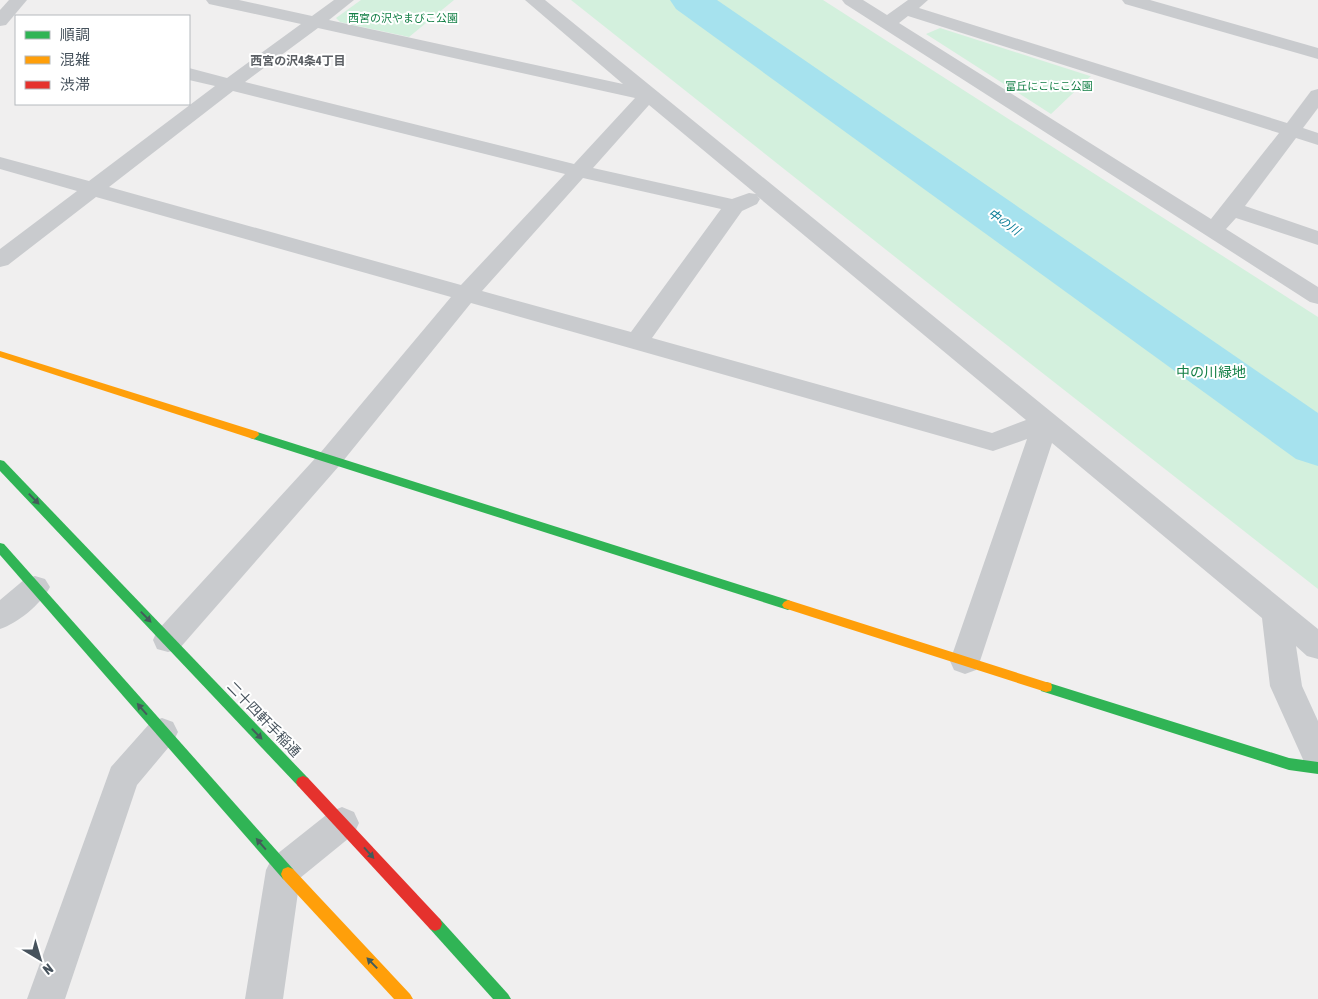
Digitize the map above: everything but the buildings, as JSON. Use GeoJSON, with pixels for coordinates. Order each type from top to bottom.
{"type":"FeatureCollection","features":[{"type":"Feature","properties":{"kind":"street"},"geometry":{"type":"LineString","coordinates":[[5,26],[18,0]]}},
{"type":"Feature","properties":{"kind":"street"},"geometry":{"type":"LineString","coordinates":[[216,0],[648,94]]}},
{"type":"Feature","properties":{"kind":"street"},"geometry":{"type":"LineString","coordinates":[[0,260],[230,84],[345,0]]}},
{"type":"Feature","properties":{"kind":"street"},"geometry":{"type":"LineString","coordinates":[[534,0],[1318,647]]}},
{"type":"Feature","properties":{"kind":"street"},"geometry":{"type":"LineString","coordinates":[[850,0],[1214,229],[1318,297]]}},
{"type":"Feature","properties":{"kind":"street"},"geometry":{"type":"LineString","coordinates":[[1131,0],[1318,54]]}},
{"type":"Feature","properties":{"kind":"street"},"geometry":{"type":"LineString","coordinates":[[886,23],[913,5],[1318,139]]}},
{"type":"Feature","properties":{"kind":"street"},"geometry":{"type":"LineString","coordinates":[[190,74],[579,171],[734,206]]}},
{"type":"Feature","properties":{"kind":"street"},"geometry":{"type":"LineString","coordinates":[[168,640],[330,459],[466,294],[648,94]]}},
{"type":"Feature","properties":{"kind":"street"},"geometry":{"type":"LineString","coordinates":[[1214,229],[1318,95]]}},
{"type":"Feature","properties":{"kind":"street"},"geometry":{"type":"LineString","coordinates":[[0,163],[993,442],[1046,423]]}},
{"type":"Feature","properties":{"kind":"street"},"geometry":{"type":"LineString","coordinates":[[637,342],[734,206],[764,190]]}},
{"type":"Feature","properties":{"kind":"street"},"geometry":{"type":"LineString","coordinates":[[1232,208],[1318,238]]}},
{"type":"Feature","properties":{"kind":"street"},"geometry":{"type":"LineString","coordinates":[[0,354],[1289,764],[1318,768]]}},
{"type":"Feature","properties":{"kind":"street"},"geometry":{"type":"LineString","coordinates":[[966,661],[1046,423]]}},
{"type":"Feature","properties":{"kind":"street","name":"二十四軒手稲通"},"geometry":{"type":"LineString","coordinates":[[0,464],[342,823],[503,999]]}},
{"type":"Feature","properties":{"kind":"street"},"geometry":{"type":"LineString","coordinates":[[0,547],[284,870],[405,999]]}},
{"type":"Feature","properties":{"kind":"street"},"geometry":{"type":"LineString","coordinates":[[0,617],[35,587]]}},
{"type":"Feature","properties":{"kind":"street"},"geometry":{"type":"LineString","coordinates":[[1276,612],[1286,686],[1318,756]]}},
{"type":"Feature","properties":{"kind":"street"},"geometry":{"type":"LineString","coordinates":[[46,999],[123,777],[162,732]]}},
{"type":"Feature","properties":{"kind":"street"},"geometry":{"type":"LineString","coordinates":[[264,999],[284,870],[342,823]]}},
{"type":"Feature","properties":{"kind":"green space","name":"西宮の沢やまびこ公園"},"geometry":{"type":"Polygon","coordinates":[[[361,0],[454,0],[409,37],[340,22],[336,18],[361,0]]]}},
{"type":"Feature","properties":{"kind":"green space","name":"中の川緑地"},"geometry":{"type":"Polygon","coordinates":[[[571,0],[823,0],[1318,317],[1318,589],[957,306],[571,0]]]}},
{"type":"Feature","properties":{"kind":"green space","name":"富丘にこにこ公園"},"geometry":{"type":"Polygon","coordinates":[[[940,28],[1091,76],[1051,114],[926,34],[940,28]]]}},
{"type":"Feature","properties":{"kind":"waterway","name":"中の川"},"geometry":{"type":"LineString","coordinates":[[690,0],[1318,444]]}},
{"type":"Feature","properties":{"kind":"traffic: fast"},"geometry":{"type":"LineString","coordinates":[[254,435],[788,605]]}},
{"type":"Feature","properties":{"kind":"traffic: fast"},"geometry":{"type":"LineString","coordinates":[[0,464],[303,782]]}},
{"type":"Feature","properties":{"kind":"traffic: fast"},"geometry":{"type":"LineString","coordinates":[[0,547],[288,874]]}},
{"type":"Feature","properties":{"kind":"traffic: fast"},"geometry":{"type":"LineString","coordinates":[[1046,687],[1289,764],[1318,768]]}},
{"type":"Feature","properties":{"kind":"traffic: fast"},"geometry":{"type":"LineString","coordinates":[[435,924],[503,999]]}},
{"type":"Feature","properties":{"kind":"traffic: slow"},"geometry":{"type":"LineString","coordinates":[[0,354],[254,435]]}},
{"type":"Feature","properties":{"kind":"traffic: slow"},"geometry":{"type":"LineString","coordinates":[[788,605],[1046,687]]}},
{"type":"Feature","properties":{"kind":"traffic: slow"},"geometry":{"type":"LineString","coordinates":[[288,874],[405,999]]}},
{"type":"Feature","properties":{"kind":"traffic: jam"},"geometry":{"type":"LineString","coordinates":[[303,782],[435,924]]}},
{"type":"Feature","properties":{"kind":"district","name":"西宮の沢4条4丁目"},"geometry":{"type":"Point","coordinates":[298,61]}}]}
